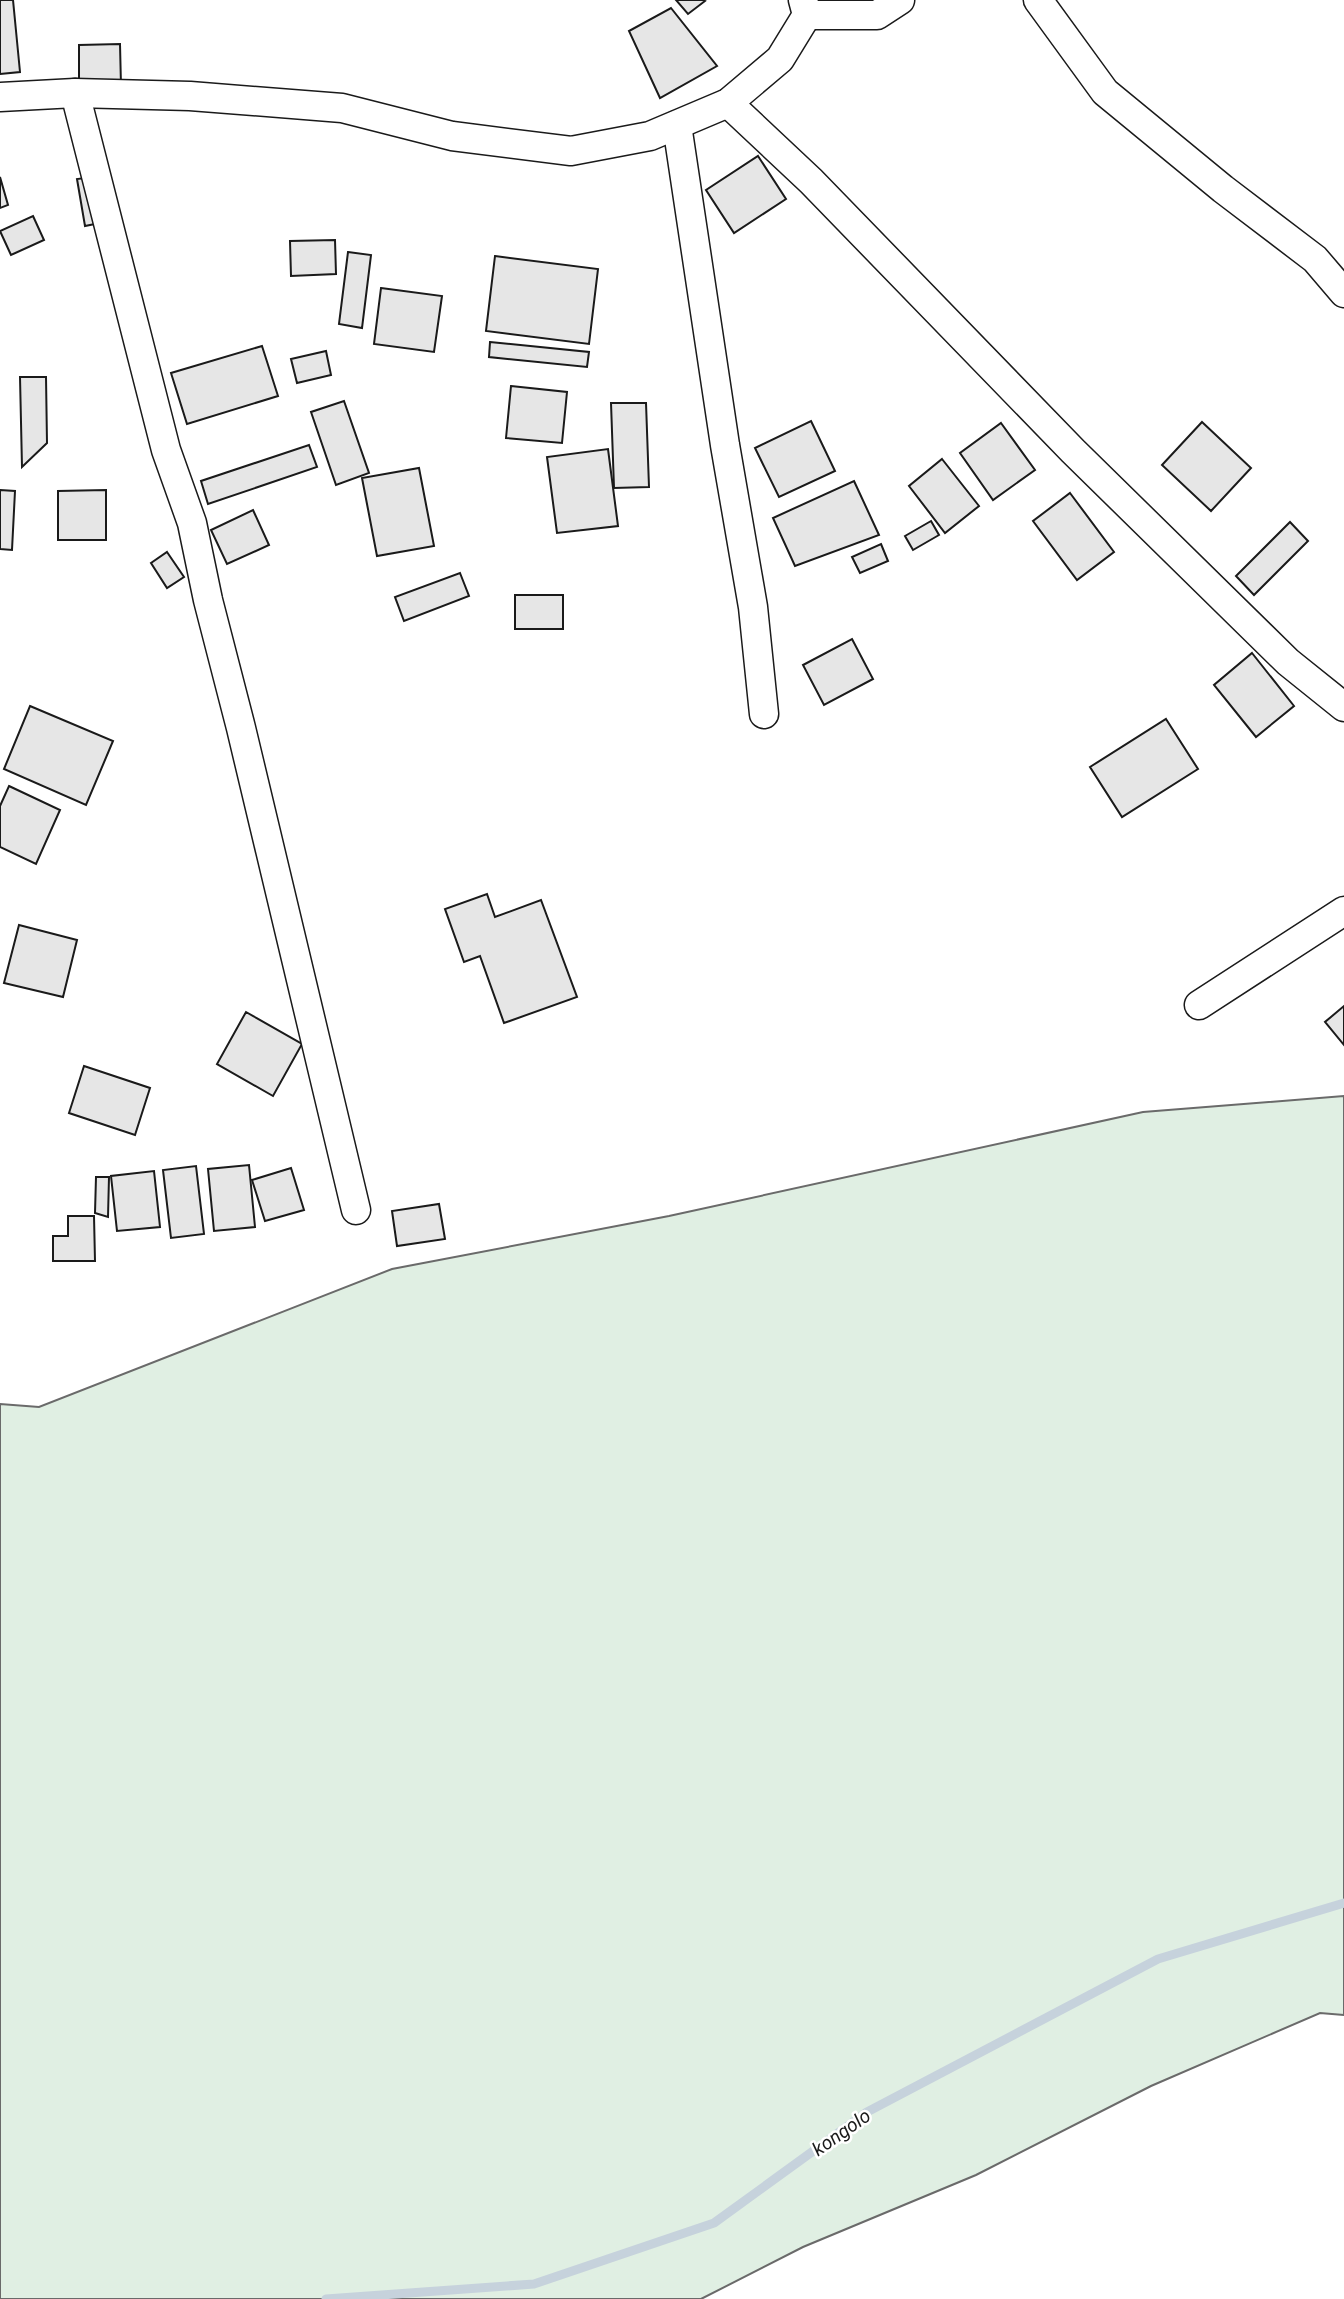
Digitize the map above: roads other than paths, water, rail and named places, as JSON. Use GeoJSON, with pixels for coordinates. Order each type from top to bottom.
{"type":"FeatureCollection","features":[{"type":"Feature","properties":{"kind":"street"},"geometry":{"type":"LineString","coordinates":[[0,97],[75,93],[190,96],[342,108],[452,136],[571,151],[650,136],[728,103],[780,59],[805,8],[877,15],[900,0]]}},
{"type":"Feature","properties":{"kind":"street"},"geometry":{"type":"LineString","coordinates":[[1038,0],[1105,92],[1315,260],[1344,293]]}},
{"type":"Feature","properties":{"kind":"street"},"geometry":{"type":"LineString","coordinates":[[75,93],[166,450],[191,523],[356,1210]]}},
{"type":"Feature","properties":{"kind":"street"},"geometry":{"type":"LineString","coordinates":[[728,103],[811,181],[1073,451],[1288,662],[1344,707]]}},
{"type":"Feature","properties":{"kind":"street"},"geometry":{"type":"LineString","coordinates":[[677,125],[725,445],[753,607],[764,714]]}},
{"type":"Feature","properties":{"kind":"street"},"geometry":{"type":"LineString","coordinates":[[1199,1004],[1344,911]]}},
{"type":"Feature","properties":{"kind":"waterway","name":"kongolo"},"geometry":{"type":"LineString","coordinates":[[326,2299],[534,2284],[714,2223],[867,2112],[1158,1959],[1344,1903]]}}]}
